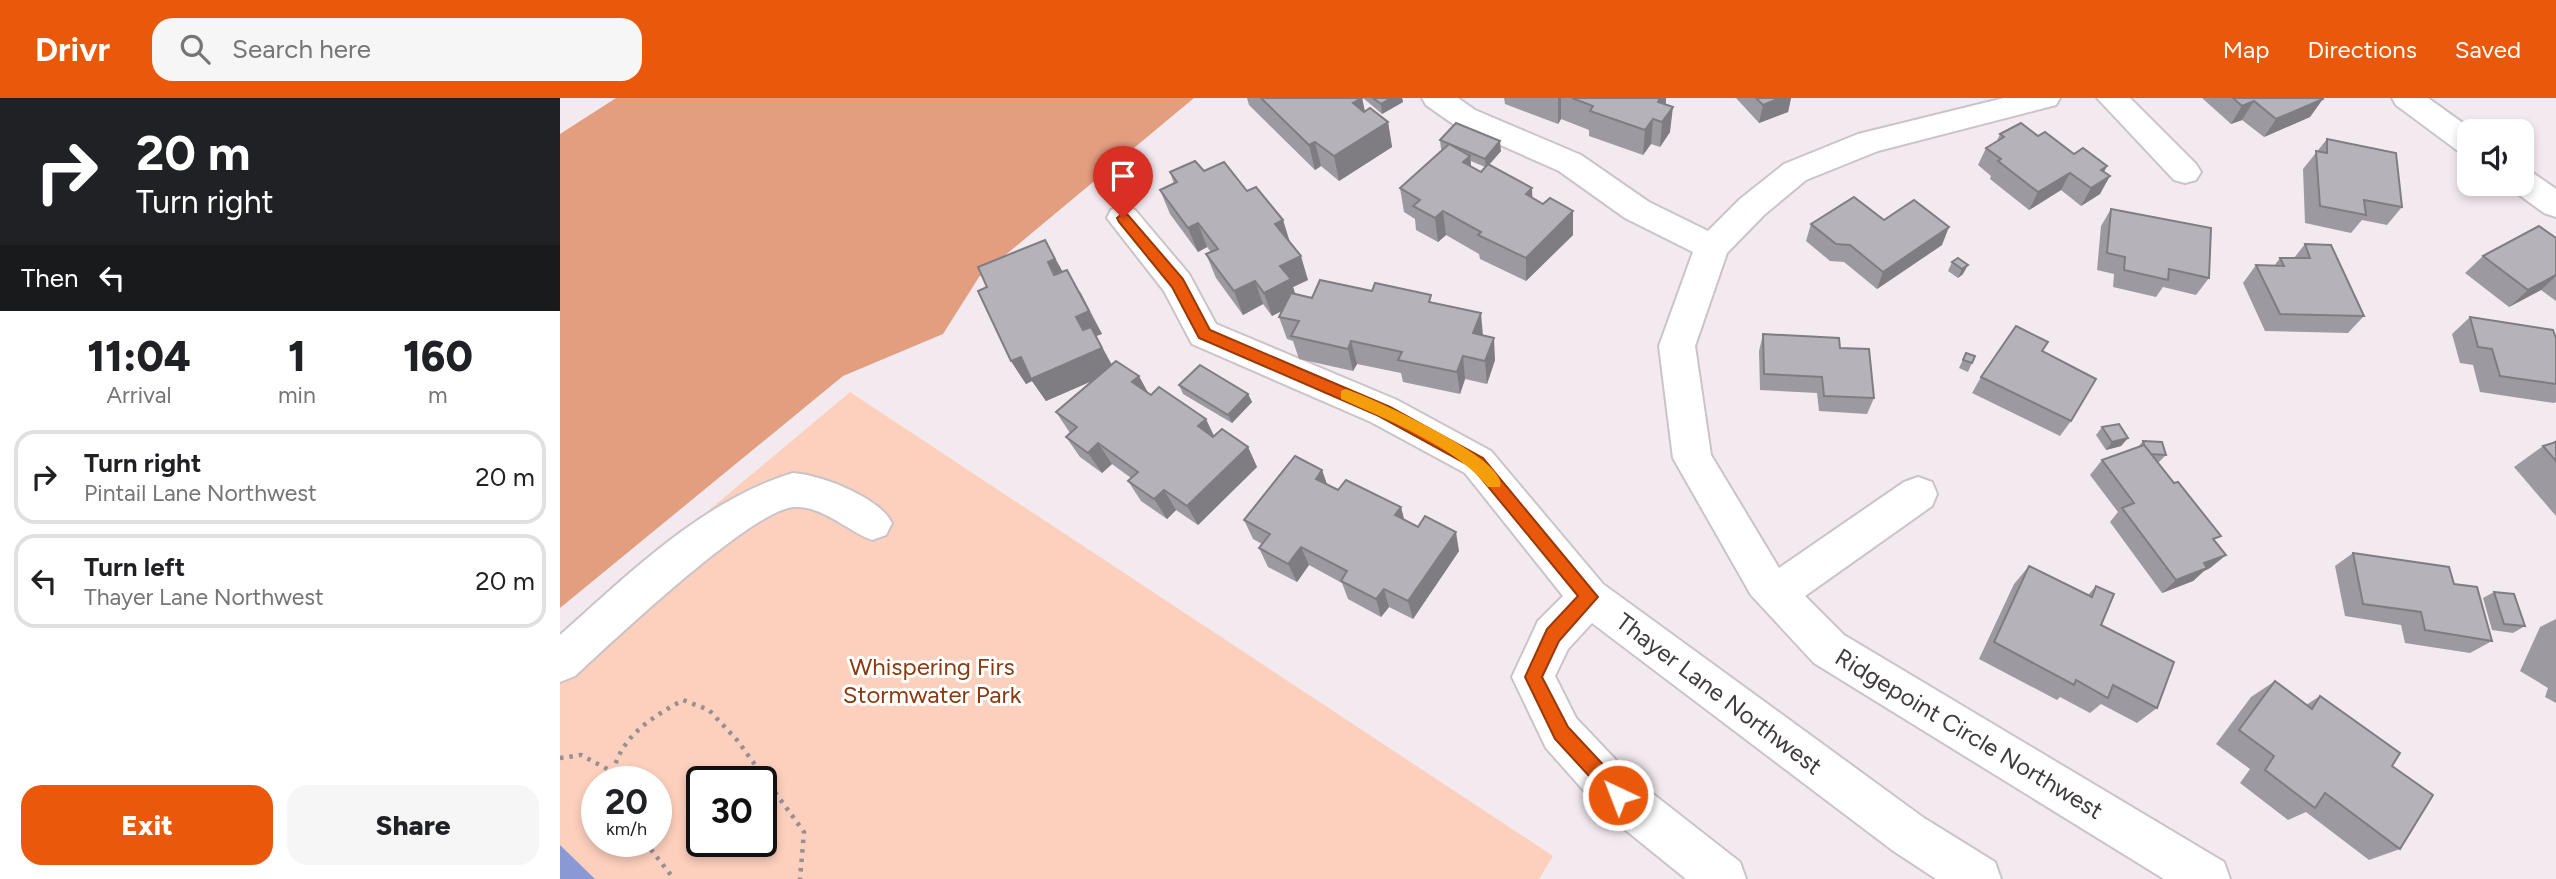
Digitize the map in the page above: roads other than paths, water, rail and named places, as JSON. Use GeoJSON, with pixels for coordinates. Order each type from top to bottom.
{"type":"FeatureCollection","features":[{"type":"Feature","properties":{"kind":"street"},"geometry":{"type":"LineString","coordinates":[[1437,98],[1464,117],[1570,163],[1637,210],[1712,247]]}},
{"type":"Feature","properties":{"kind":"street","name":"Ridgepoint Circle Northwest"},"geometry":{"type":"LineString","coordinates":[[2045,98],[1870,142],[1795,172],[1752,207],[1712,247],[1677,346],[1692,458],[1765,582],[1829,649],[2207,879]]}},
{"type":"Feature","properties":{"kind":"street"},"geometry":{"type":"LineString","coordinates":[[2112,98],[2185,172]]}},
{"type":"Feature","properties":{"kind":"street"},"geometry":{"type":"LineString","coordinates":[[2407,98],[2457,134]]}},
{"type":"Feature","properties":{"kind":"street"},"geometry":{"type":"LineString","coordinates":[[2534,189],[2556,205]]}},
{"type":"Feature","properties":{"kind":"street","name":"Thayer Lane Northwest"},"geometry":{"type":"LineString","coordinates":[[1123,218],[1178,283],[1204,334],[1384,411],[1478,462],[1589,597],[1908,834],[1978,879]]}},
{"type":"Feature","properties":{"kind":"street"},"geometry":{"type":"LineString","coordinates":[[560,662],[661,574],[754,504],[793,490],[830,499],[872,523]]}},
{"type":"Feature","properties":{"kind":"street"},"geometry":{"type":"LineString","coordinates":[[1776,593],[1918,494]]}},
{"type":"Feature","properties":{"kind":"street"},"geometry":{"type":"LineString","coordinates":[[1589,597],[1553,635],[1533,677],[1561,733],[1618,795],[1723,879]]}},
{"type":"Feature","properties":{"kind":"water"},"geometry":{"type":"Polygon","coordinates":[[[560,845],[595,879],[560,879],[560,845]]]}},
{"type":"Feature","properties":{"kind":"park label","name":"Whispering Firs Stormwater Park"},"geometry":{"type":"Point","coordinates":[932,681]}}]}
